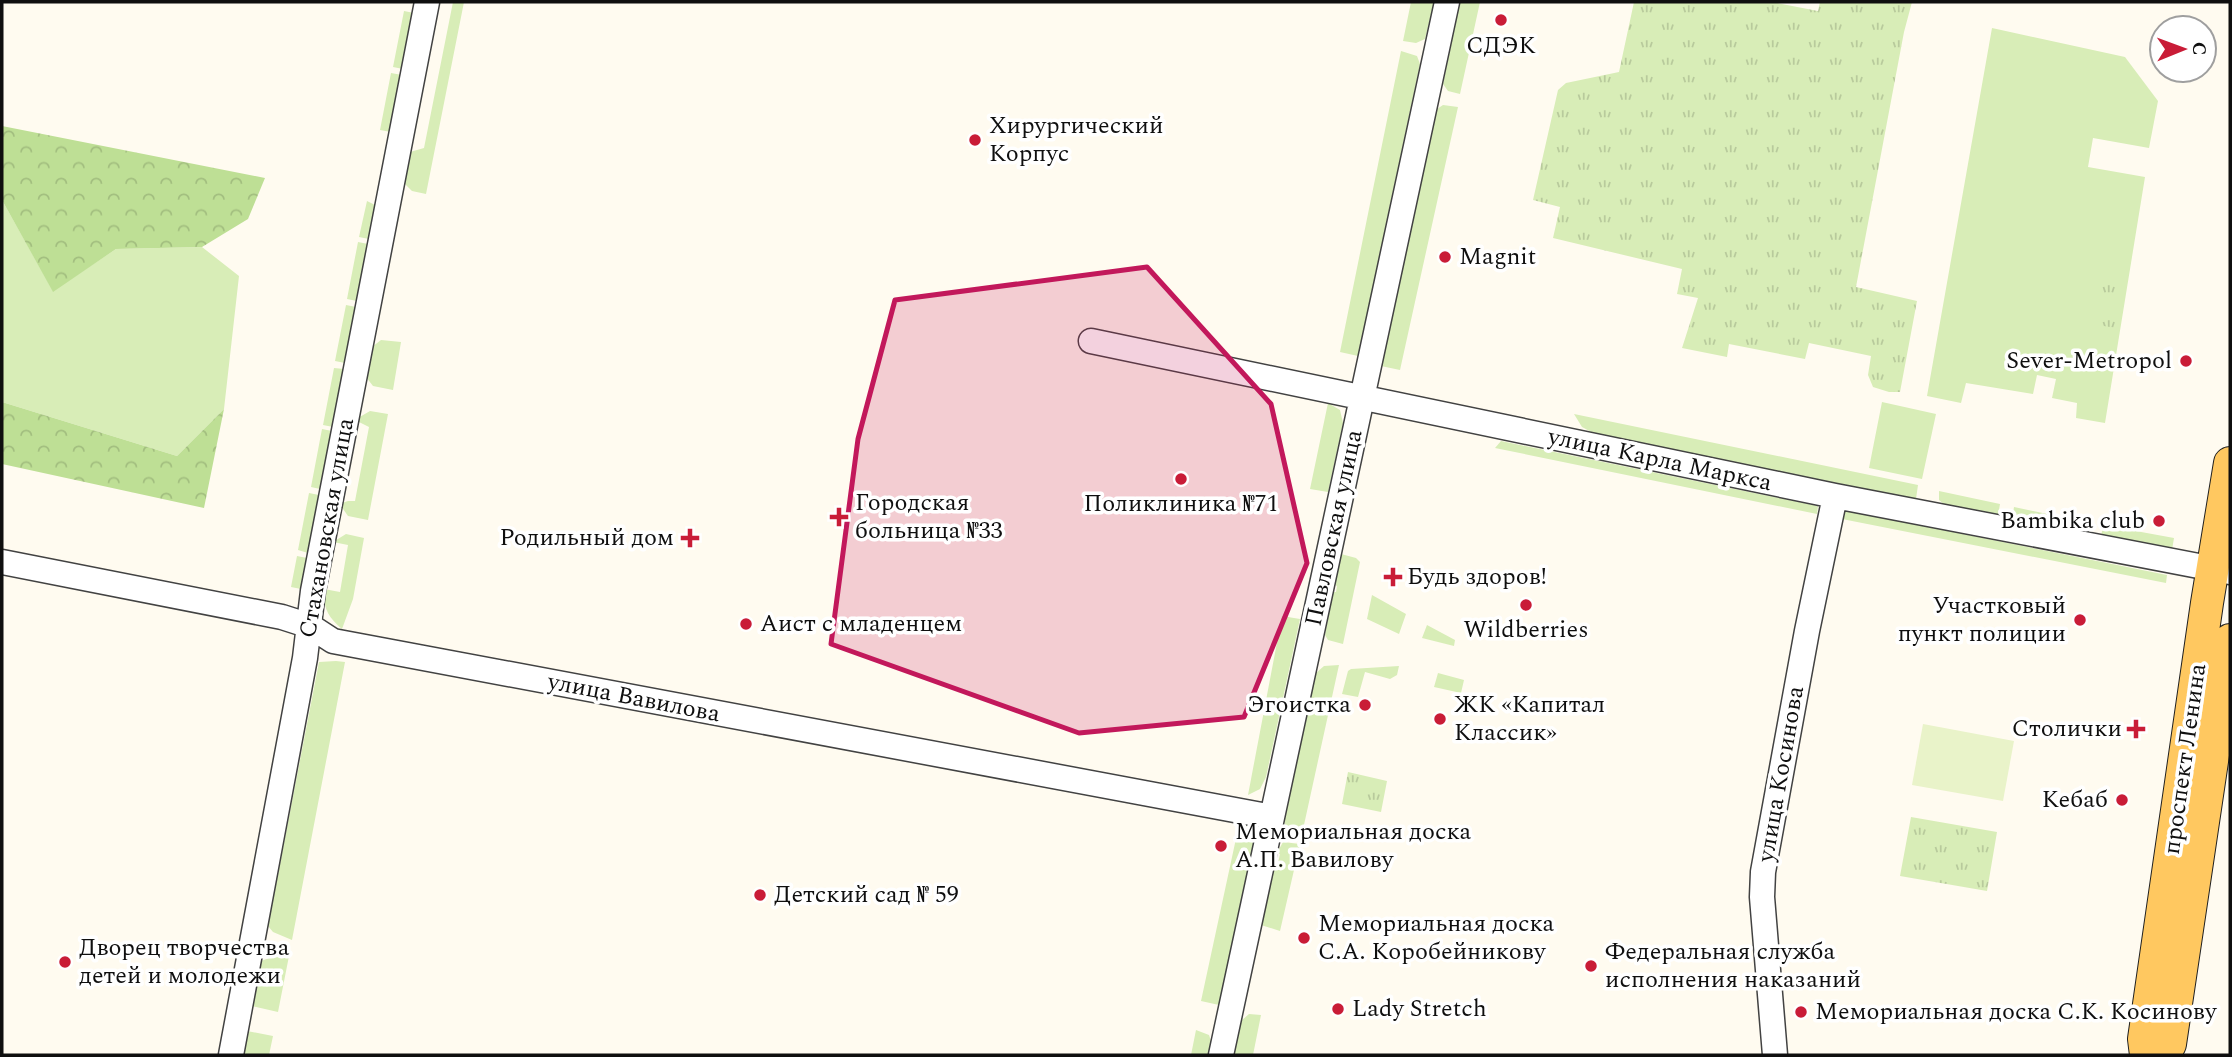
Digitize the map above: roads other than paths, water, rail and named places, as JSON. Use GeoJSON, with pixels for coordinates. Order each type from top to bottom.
{"type":"FeatureCollection","features":[{"type":"Feature","properties":{"kind":"main road","name":"проспект Ленина"},"geometry":{"type":"LineString","coordinates":[[2146,1055],[2144,1039],[2222,570],[2230,463]]}},
{"type":"Feature","properties":{"kind":"main road","name":"проспект Ленина"},"geometry":{"type":"LineString","coordinates":[[2164,1055],[2170,1044],[2230,640]]}},
{"type":"Feature","properties":{"kind":"street","name":"Стахановская улица"},"geometry":{"type":"LineString","coordinates":[[231,1055],[310,626],[313,591],[427,2]]}},
{"type":"Feature","properties":{"kind":"street","name":"Павловская улица"},"geometry":{"type":"LineString","coordinates":[[1221,1055],[1447,2]]}},
{"type":"Feature","properties":{"kind":"street","name":"улица Карла Маркса"},"geometry":{"type":"LineString","coordinates":[[1091,341],[1835,496],[2222,570]]}},
{"type":"Feature","properties":{"kind":"street","name":"улица Косинова"},"geometry":{"type":"LineString","coordinates":[[1775,1055],[1762,897],[1763,872],[1835,496]]}},
{"type":"Feature","properties":{"kind":"street","name":"улица Вавилова"},"geometry":{"type":"LineString","coordinates":[[2,562],[282,617],[310,626],[333,641],[1272,817]]}},
{"type":"Feature","properties":{"kind":"place","name":"СДЭК"},"geometry":{"type":"Point","coordinates":[1501,20]}},
{"type":"Feature","properties":{"kind":"place","name":"Хирургический Корпус"},"geometry":{"type":"Point","coordinates":[975,140]}},
{"type":"Feature","properties":{"kind":"place","name":"Magnit"},"geometry":{"type":"Point","coordinates":[1445,257]}},
{"type":"Feature","properties":{"kind":"place","name":"Sever-Metropol"},"geometry":{"type":"Point","coordinates":[2186,361]}},
{"type":"Feature","properties":{"kind":"place","name":"Поликлиника №71"},"geometry":{"type":"Point","coordinates":[1181,479]}},
{"type":"Feature","properties":{"kind":"place","name":"Городская больница №33"},"geometry":{"type":"Point","coordinates":[839,517]}},
{"type":"Feature","properties":{"kind":"place","name":"Bambika club"},"geometry":{"type":"Point","coordinates":[2159,521]}},
{"type":"Feature","properties":{"kind":"place","name":"Родильный дом"},"geometry":{"type":"Point","coordinates":[690,538]}},
{"type":"Feature","properties":{"kind":"place","name":"Будь здоров!"},"geometry":{"type":"Point","coordinates":[1393,577]}},
{"type":"Feature","properties":{"kind":"place","name":"Wildberries"},"geometry":{"type":"Point","coordinates":[1526,605]}},
{"type":"Feature","properties":{"kind":"place","name":"Участковый пункт полиции"},"geometry":{"type":"Point","coordinates":[2080,620]}},
{"type":"Feature","properties":{"kind":"place","name":"Аист с младенцем"},"geometry":{"type":"Point","coordinates":[746,624]}},
{"type":"Feature","properties":{"kind":"place","name":"Эгоистка"},"geometry":{"type":"Point","coordinates":[1365,705]}},
{"type":"Feature","properties":{"kind":"place","name":"ЖК «Капитал Классик»"},"geometry":{"type":"Point","coordinates":[1440,719]}},
{"type":"Feature","properties":{"kind":"place","name":"Столички"},"geometry":{"type":"Point","coordinates":[2136,729]}},
{"type":"Feature","properties":{"kind":"place","name":"Кебаб"},"geometry":{"type":"Point","coordinates":[2122,800]}},
{"type":"Feature","properties":{"kind":"place","name":"Мемориальная доска А.П. Вавилову"},"geometry":{"type":"Point","coordinates":[1221,846]}},
{"type":"Feature","properties":{"kind":"place","name":"Детский сад № 59"},"geometry":{"type":"Point","coordinates":[760,895]}},
{"type":"Feature","properties":{"kind":"place","name":"Мемориальная доска С.А. Коробейникову"},"geometry":{"type":"Point","coordinates":[1304,938]}},
{"type":"Feature","properties":{"kind":"place","name":"Дворец творчества детей и молодежи"},"geometry":{"type":"Point","coordinates":[65,962]}},
{"type":"Feature","properties":{"kind":"place","name":"Федеральная служба исполнения наказаний"},"geometry":{"type":"Point","coordinates":[1591,966]}},
{"type":"Feature","properties":{"kind":"place","name":"Lady Stretch"},"geometry":{"type":"Point","coordinates":[1338,1009]}},
{"type":"Feature","properties":{"kind":"place","name":"Мемориальная доска С.К. Косинову"},"geometry":{"type":"Point","coordinates":[1801,1012]}}]}
